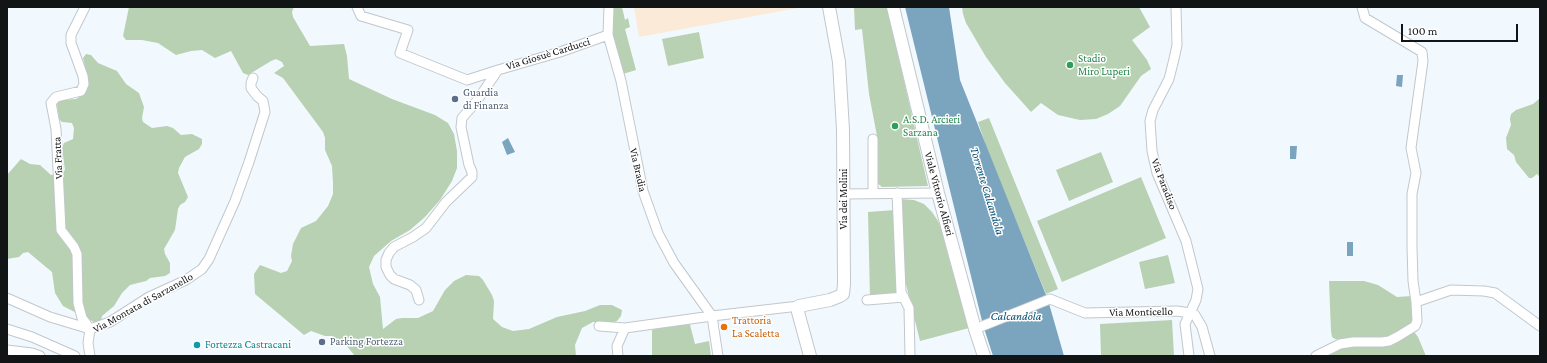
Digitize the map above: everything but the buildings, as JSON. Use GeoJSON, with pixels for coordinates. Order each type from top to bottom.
{"type":"FeatureCollection","features":[{"type":"Feature","properties":{"kind":"street","name":"Via Fratta"},"geometry":{"type":"LineString","coordinates":[[85,7],[71,35],[70,43],[83,76],[84,84],[81,91],[56,97],[50,103],[56,128],[61,230],[74,247],[77,254],[78,303],[82,318],[90,329]]}},
{"type":"Feature","properties":{"kind":"street"},"geometry":{"type":"LineString","coordinates":[[357,7],[361,16],[408,30],[400,53],[467,80],[498,70]]}},
{"type":"Feature","properties":{"kind":"street","name":"Via Bradia"},"geometry":{"type":"LineString","coordinates":[[609,7],[608,35],[621,81],[643,191],[658,234],[677,268],[712,316],[718,356]]}},
{"type":"Feature","properties":{"kind":"street","name":"Via dei Molini"},"geometry":{"type":"LineString","coordinates":[[799,306],[830,300],[843,294],[843,130],[839,62],[829,7]]}},
{"type":"Feature","properties":{"kind":"street","name":"Viale Vittorio Alfieri"},"geometry":{"type":"LineString","coordinates":[[894,7],[938,193],[984,356]]}},
{"type":"Feature","properties":{"kind":"street","name":"Via Paradiso"},"geometry":{"type":"LineString","coordinates":[[1176,7],[1177,45],[1174,59],[1169,78],[1153,110],[1150,121],[1152,151],[1157,173],[1186,241],[1197,279],[1198,289],[1196,300],[1190,313]]}},
{"type":"Feature","properties":{"kind":"street"},"geometry":{"type":"LineString","coordinates":[[1316,356],[1340,344],[1353,342],[1382,342],[1397,337],[1415,326],[1417,321],[1413,281],[1412,239],[1412,194],[1416,173],[1411,148],[1423,61],[1422,52],[1365,18],[1362,7]]}},
{"type":"Feature","properties":{"kind":"street","name":"Via Giosuè Carducci"},"geometry":{"type":"LineString","coordinates":[[419,300],[416,290],[410,285],[394,279],[390,275],[386,267],[386,260],[389,253],[394,248],[426,228],[446,202],[472,177],[461,127],[462,118],[476,102],[498,70],[560,52],[608,35]]}},
{"type":"Feature","properties":{"kind":"street","name":"Via Montata di Sarzanello"},"geometry":{"type":"LineString","coordinates":[[90,356],[88,343],[90,329],[110,322],[149,297],[194,275],[202,269],[209,259],[238,195],[265,112],[263,101],[251,88],[253,78]]}},
{"type":"Feature","properties":{"kind":"street"},"geometry":{"type":"LineString","coordinates":[[873,139],[873,193]]}},
{"type":"Feature","properties":{"kind":"street"},"geometry":{"type":"LineString","coordinates":[[896,193],[901,292],[909,308],[910,356]]}},
{"type":"Feature","properties":{"kind":"street"},"geometry":{"type":"LineString","coordinates":[[843,194],[938,193]]}},
{"type":"Feature","properties":{"kind":"street"},"geometry":{"type":"LineString","coordinates":[[1416,302],[1451,290],[1472,290],[1495,293],[1540,326]]}},
{"type":"Feature","properties":{"kind":"street"},"geometry":{"type":"LineString","coordinates":[[867,300],[904,297]]}},
{"type":"Feature","properties":{"kind":"street"},"geometry":{"type":"LineString","coordinates":[[7,298],[50,317],[90,329]]}},
{"type":"Feature","properties":{"kind":"street","name":"Via Monticello"},"geometry":{"type":"LineString","coordinates":[[975,328],[1050,299],[1085,313],[1190,313],[1185,324],[1189,356]]}},
{"type":"Feature","properties":{"kind":"street"},"geometry":{"type":"LineString","coordinates":[[599,326],[625,328],[799,306],[798,312],[810,356]]}},
{"type":"Feature","properties":{"kind":"street"},"geometry":{"type":"LineString","coordinates":[[1190,313],[1195,315],[1200,323],[1210,356]]}},
{"type":"Feature","properties":{"kind":"street"},"geometry":{"type":"LineString","coordinates":[[618,356],[617,346],[625,328]]}},
{"type":"Feature","properties":{"kind":"street"},"geometry":{"type":"LineString","coordinates":[[7,329],[32,337],[75,356]]}},
{"type":"Feature","properties":{"kind":"street"},"geometry":{"type":"LineString","coordinates":[[7,350],[32,353],[40,356]]}},
{"type":"Feature","properties":{"kind":"shaded area"},"geometry":{"type":"Polygon","coordinates":[[[634,7],[804,7],[639,37],[634,7]]]}},
{"type":"Feature","properties":{"kind":"green space"},"geometry":{"type":"Polygon","coordinates":[[[129,7],[294,7],[292,12],[293,17],[310,46],[344,44],[347,56],[349,79],[392,99],[435,115],[448,123],[454,134],[457,151],[457,168],[452,181],[440,200],[425,217],[410,230],[391,241],[374,256],[369,267],[373,284],[380,297],[383,329],[396,319],[418,318],[433,311],[445,290],[454,281],[466,275],[479,276],[483,280],[494,301],[493,319],[502,327],[513,331],[529,329],[557,317],[585,311],[600,305],[612,305],[622,310],[621,316],[617,321],[611,323],[593,322],[582,328],[575,345],[576,356],[355,356],[345,344],[332,336],[325,336],[311,331],[304,335],[255,294],[254,274],[260,265],[281,273],[287,271],[292,261],[291,256],[293,244],[301,228],[316,221],[328,206],[333,194],[332,166],[325,150],[325,138],[323,132],[283,78],[274,73],[284,66],[282,62],[276,59],[248,75],[243,73],[231,51],[215,58],[202,50],[176,55],[158,43],[142,40],[126,40],[123,36],[129,7]]]}},
{"type":"Feature","properties":{"kind":"green space"},"geometry":{"type":"Polygon","coordinates":[[[612,7],[622,7],[625,20],[628,18],[630,27],[625,29],[636,70],[623,74],[612,37],[612,7]]]}},
{"type":"Feature","properties":{"kind":"green space"},"geometry":{"type":"Polygon","coordinates":[[[854,7],[887,7],[928,186],[882,187],[876,182],[877,136],[869,94],[862,29],[855,30],[854,7]]]}},
{"type":"Feature","properties":{"kind":"green space","name":"Stadio Miro Luperi"},"geometry":{"type":"Polygon","coordinates":[[[962,7],[1139,7],[1150,27],[1132,40],[1147,60],[1151,69],[1141,76],[1120,106],[1108,114],[1096,119],[1080,120],[1058,115],[1041,103],[1031,112],[1005,83],[986,57],[966,23],[962,7]]]}},
{"type":"Feature","properties":{"kind":"green space"},"geometry":{"type":"Polygon","coordinates":[[[699,32],[704,58],[668,66],[662,39],[699,32]]]}},
{"type":"Feature","properties":{"kind":"green space"},"geometry":{"type":"Polygon","coordinates":[[[86,54],[91,55],[98,63],[117,71],[126,84],[139,93],[144,107],[142,118],[143,122],[152,128],[167,126],[173,128],[181,135],[192,134],[202,139],[202,144],[199,149],[185,157],[179,168],[178,173],[188,197],[178,209],[175,230],[164,249],[170,263],[170,273],[165,276],[150,278],[146,281],[130,285],[122,293],[114,306],[102,316],[101,321],[96,323],[63,306],[55,293],[52,272],[28,252],[23,253],[19,257],[7,259],[7,175],[21,159],[30,164],[40,165],[51,175],[61,173],[65,170],[62,148],[64,143],[73,139],[74,128],[72,123],[62,122],[59,119],[57,104],[61,100],[76,99],[84,94],[88,79],[83,58],[86,54]]]}},
{"type":"Feature","properties":{"kind":"green space"},"geometry":{"type":"Polygon","coordinates":[[[1540,98],[1540,177],[1537,174],[1532,178],[1529,178],[1516,162],[1514,155],[1507,149],[1506,138],[1511,125],[1511,114],[1516,110],[1533,104],[1540,98]]]}},
{"type":"Feature","properties":{"kind":"green space"},"geometry":{"type":"Polygon","coordinates":[[[989,118],[1058,289],[1046,294],[988,152],[978,122],[989,118]]]}},
{"type":"Feature","properties":{"kind":"green space"},"geometry":{"type":"Polygon","coordinates":[[[1101,152],[1113,182],[1069,201],[1056,170],[1101,152]]]}},
{"type":"Feature","properties":{"kind":"green space"},"geometry":{"type":"Polygon","coordinates":[[[1141,177],[1166,238],[1062,282],[1037,221],[1141,177]]]}},
{"type":"Feature","properties":{"kind":"green space"},"geometry":{"type":"Polygon","coordinates":[[[900,199],[914,200],[924,204],[938,221],[969,328],[920,341],[902,268],[900,199]]]}},
{"type":"Feature","properties":{"kind":"green space"},"geometry":{"type":"Polygon","coordinates":[[[895,210],[898,293],[870,299],[868,212],[895,210]]]}},
{"type":"Feature","properties":{"kind":"green space"},"geometry":{"type":"Polygon","coordinates":[[[1168,255],[1175,283],[1145,289],[1139,262],[1168,255]]]}},
{"type":"Feature","properties":{"kind":"green space"},"geometry":{"type":"Polygon","coordinates":[[[1329,281],[1364,281],[1378,285],[1397,297],[1412,296],[1414,322],[1386,338],[1335,339],[1332,337],[1331,331],[1329,281]]]}},
{"type":"Feature","properties":{"kind":"green space"},"geometry":{"type":"Polygon","coordinates":[[[1172,320],[1174,356],[1101,356],[1100,324],[1172,320]]]}},
{"type":"Feature","properties":{"kind":"green space"},"geometry":{"type":"Polygon","coordinates":[[[689,321],[695,344],[709,341],[711,356],[652,356],[652,330],[689,321]]]}},
{"type":"Feature","properties":{"kind":"green space"},"geometry":{"type":"Polygon","coordinates":[[[1412,332],[1418,337],[1426,356],[1321,356],[1335,349],[1412,332]]]}},
{"type":"Feature","properties":{"kind":"water","name":"Calcandola"},"geometry":{"type":"Polygon","coordinates":[[[905,7],[949,7],[960,80],[1048,300],[1064,356],[993,356],[983,325],[905,7]]]}},
{"type":"Feature","properties":{"kind":"water"},"geometry":{"type":"Polygon","coordinates":[[[1397,75],[1403,75],[1402,87],[1396,86],[1397,75]]]}},
{"type":"Feature","properties":{"kind":"water"},"geometry":{"type":"Polygon","coordinates":[[[508,138],[515,152],[507,155],[502,142],[508,138]]]}},
{"type":"Feature","properties":{"kind":"water"},"geometry":{"type":"Polygon","coordinates":[[[1290,146],[1297,146],[1296,159],[1290,159],[1290,146]]]}},
{"type":"Feature","properties":{"kind":"water"},"geometry":{"type":"Polygon","coordinates":[[[1347,242],[1353,242],[1353,256],[1347,256],[1347,242]]]}},
{"type":"Feature","properties":{"kind":"place","name":"Stadio Miro Luperi"},"geometry":{"type":"Point","coordinates":[1070,65]}},
{"type":"Feature","properties":{"kind":"place","name":"Guardia di Finanza"},"geometry":{"type":"Point","coordinates":[455,99]}},
{"type":"Feature","properties":{"kind":"place","name":"A.S.D. Arcieri Sarzana"},"geometry":{"type":"Point","coordinates":[895,126]}},
{"type":"Feature","properties":{"kind":"place","name":"Trattoria La Scaletta"},"geometry":{"type":"Point","coordinates":[724,327]}},
{"type":"Feature","properties":{"kind":"place","name":"Parking Fortezza"},"geometry":{"type":"Point","coordinates":[322,342]}},
{"type":"Feature","properties":{"kind":"place","name":"Fortezza Castracani"},"geometry":{"type":"Point","coordinates":[197,345]}},
{"type":"Feature","properties":{"kind":"water label","name":"Torrente Calcandola"},"geometry":{"type":"Point","coordinates":[987,191]}}]}
